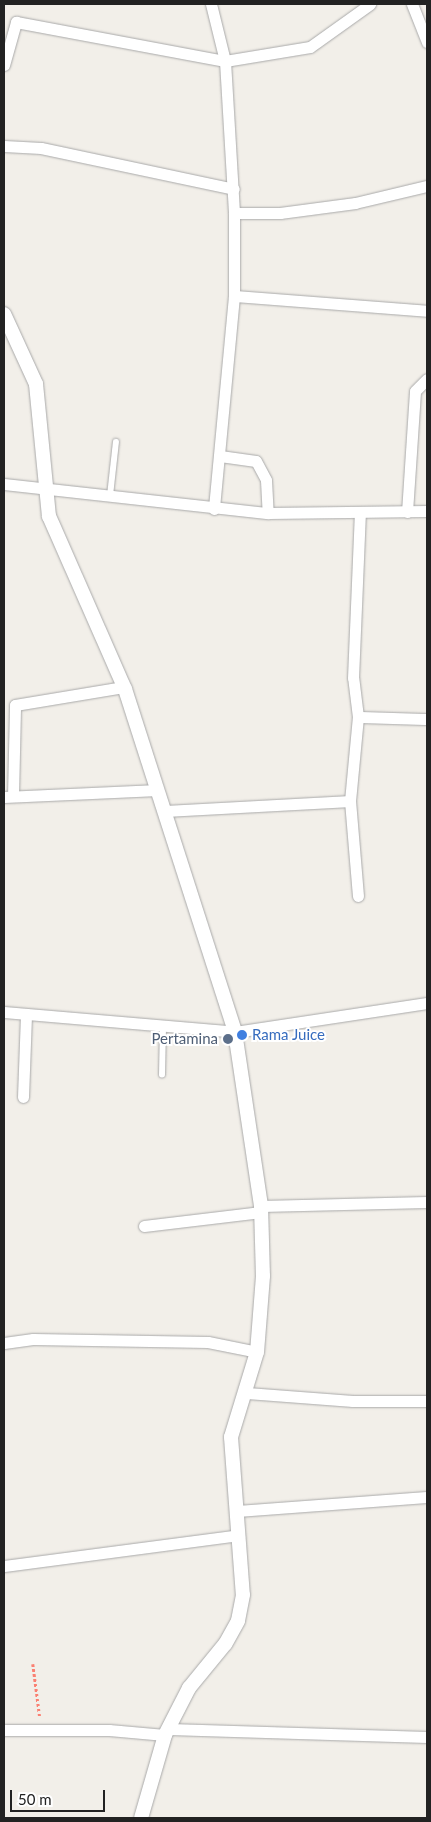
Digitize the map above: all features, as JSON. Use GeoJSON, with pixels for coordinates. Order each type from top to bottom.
{"type":"FeatureCollection","features":[{"type":"Feature","properties":{"kind":"street"},"geometry":{"type":"LineString","coordinates":[[211,4],[225,61],[234,189],[234,296],[214,509]]}},
{"type":"Feature","properties":{"kind":"street"},"geometry":{"type":"LineString","coordinates":[[4,65],[18,22],[225,61],[310,47],[370,4]]}},
{"type":"Feature","properties":{"kind":"street"},"geometry":{"type":"LineString","coordinates":[[412,4],[427,42]]}},
{"type":"Feature","properties":{"kind":"street"},"geometry":{"type":"LineString","coordinates":[[4,146],[41,148],[234,189]]}},
{"type":"Feature","properties":{"kind":"street"},"geometry":{"type":"LineString","coordinates":[[234,213],[280,213],[356,203],[427,186]]}},
{"type":"Feature","properties":{"kind":"street"},"geometry":{"type":"LineString","coordinates":[[234,296],[427,311]]}},
{"type":"Feature","properties":{"kind":"street"},"geometry":{"type":"LineString","coordinates":[[4,314],[36,384],[43,488],[73,578],[124,687],[166,811],[235,1032],[261,1209],[263,1276],[257,1352],[247,1393],[231,1438],[243,1595],[238,1620],[225,1644],[189,1688],[167,1732],[141,1818]]}},
{"type":"Feature","properties":{"kind":"street"},"geometry":{"type":"LineString","coordinates":[[407,512],[415,391],[427,379]]}},
{"type":"Feature","properties":{"kind":"street"},"geometry":{"type":"LineString","coordinates":[[220,456],[256,462],[266,480],[268,512]]}},
{"type":"Feature","properties":{"kind":"street"},"geometry":{"type":"LineString","coordinates":[[4,484],[214,509],[360,514],[427,512]]}},
{"type":"Feature","properties":{"kind":"street"},"geometry":{"type":"LineString","coordinates":[[358,896],[350,801],[358,718],[353,678],[360,514]]}},
{"type":"Feature","properties":{"kind":"street"},"geometry":{"type":"LineString","coordinates":[[124,687],[15,704],[9,797],[158,790]]}},
{"type":"Feature","properties":{"kind":"street"},"geometry":{"type":"LineString","coordinates":[[358,718],[427,719]]}},
{"type":"Feature","properties":{"kind":"street"},"geometry":{"type":"LineString","coordinates":[[166,811],[350,801]]}},
{"type":"Feature","properties":{"kind":"street"},"geometry":{"type":"LineString","coordinates":[[4,1012],[235,1032],[427,1003]]}},
{"type":"Feature","properties":{"kind":"street"},"geometry":{"type":"LineString","coordinates":[[23,1097],[26,1014]]}},
{"type":"Feature","properties":{"kind":"street"},"geometry":{"type":"LineString","coordinates":[[144,1226],[261,1209],[427,1202]]}},
{"type":"Feature","properties":{"kind":"street"},"geometry":{"type":"LineString","coordinates":[[4,1343],[33,1339],[208,1342],[257,1352]]}},
{"type":"Feature","properties":{"kind":"street"},"geometry":{"type":"LineString","coordinates":[[247,1393],[344,1401],[427,1401]]}},
{"type":"Feature","properties":{"kind":"street"},"geometry":{"type":"LineString","coordinates":[[236,1511],[427,1497]]}},
{"type":"Feature","properties":{"kind":"street"},"geometry":{"type":"LineString","coordinates":[[4,1566],[238,1535]]}},
{"type":"Feature","properties":{"kind":"street"},"geometry":{"type":"LineString","coordinates":[[4,1730],[427,1737]]}},
{"type":"Feature","properties":{"kind":"lane"},"geometry":{"type":"LineString","coordinates":[[110,496],[116,442]]}},
{"type":"Feature","properties":{"kind":"lane"},"geometry":{"type":"LineString","coordinates":[[162,1075],[163,1026]]}},
{"type":"Feature","properties":{"kind":"path"},"geometry":{"type":"LineString","coordinates":[[34,1664],[42,1730]]}},
{"type":"Feature","properties":{"kind":"place","name":"Rama Juice"},"geometry":{"type":"Point","coordinates":[242,1035]}},
{"type":"Feature","properties":{"kind":"place","name":"Pertamina"},"geometry":{"type":"Point","coordinates":[228,1039]}}]}
